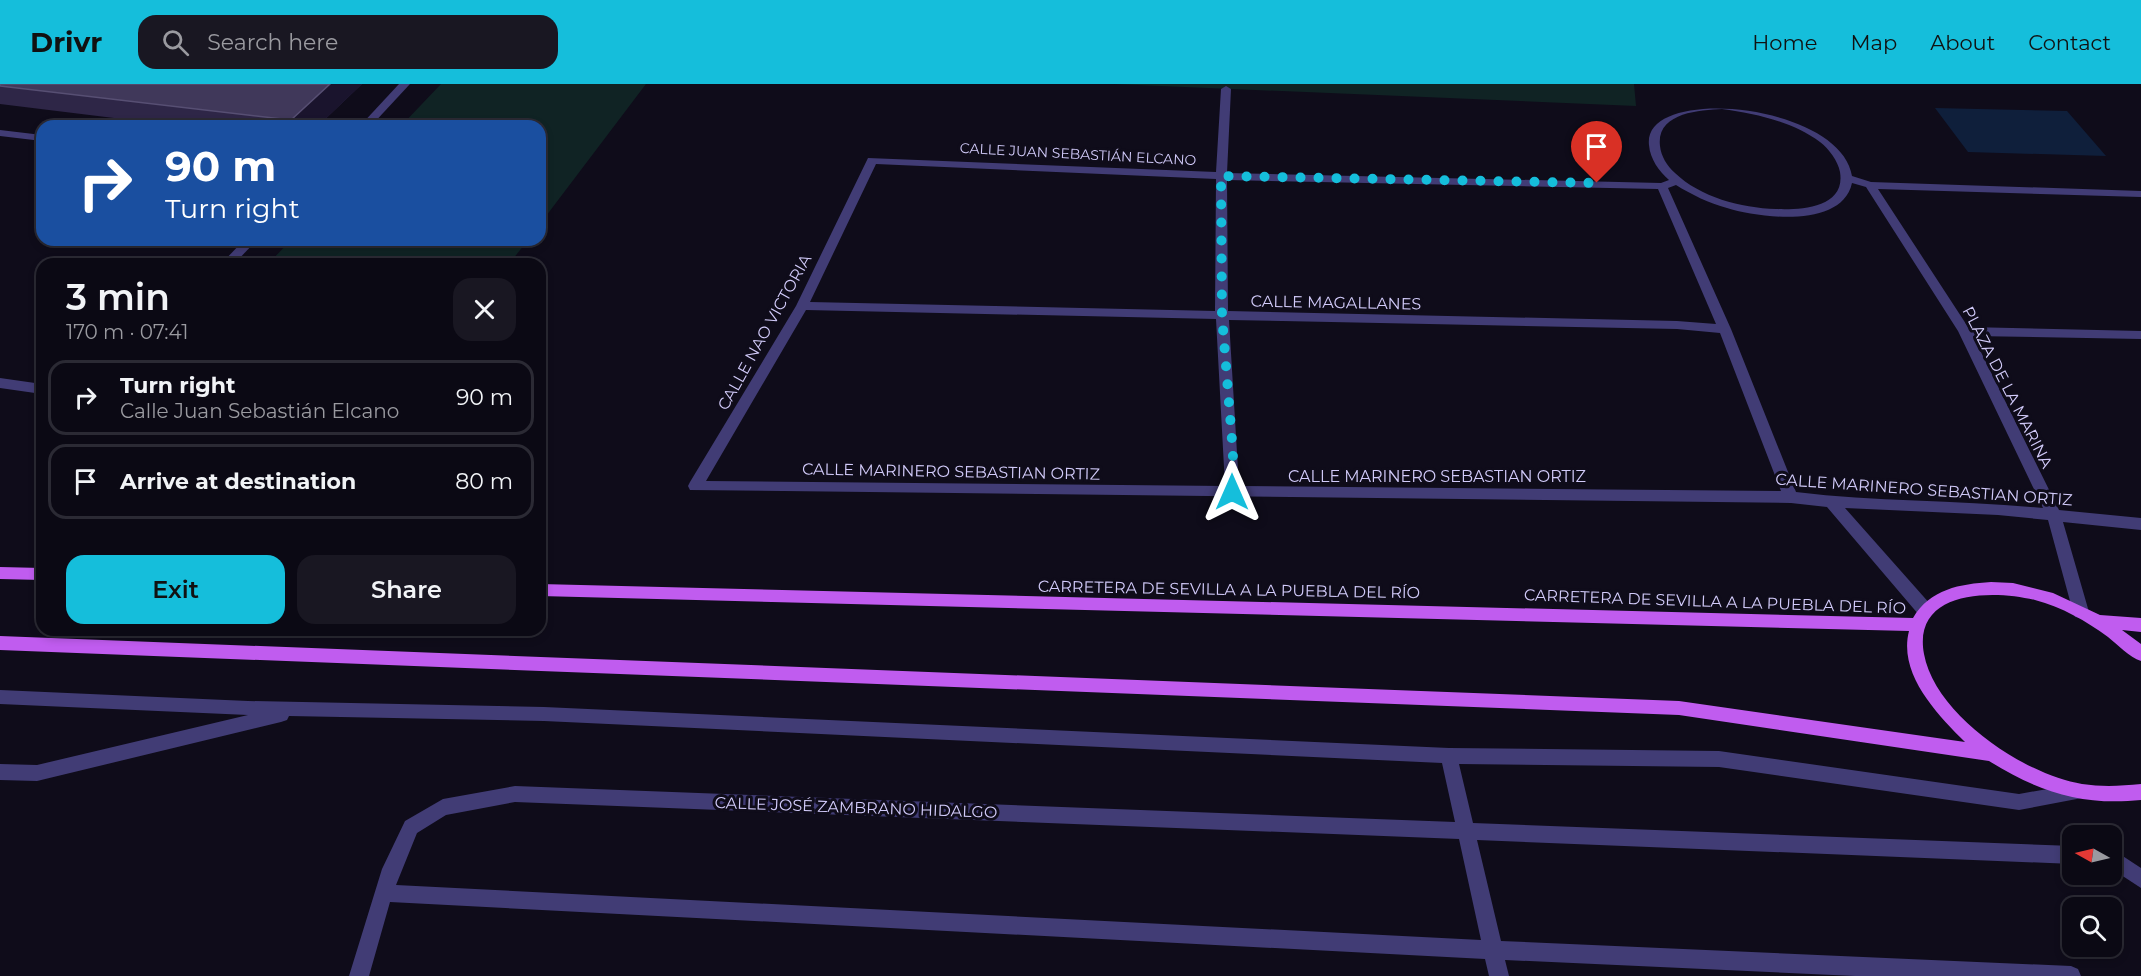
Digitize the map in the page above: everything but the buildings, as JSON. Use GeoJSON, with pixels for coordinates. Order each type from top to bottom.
{"type":"FeatureCollection","features":[{"type":"Feature","properties":{"kind":"main road"},"geometry":{"type":"LineString","coordinates":[[0,573],[36,574]]}},
{"type":"Feature","properties":{"kind":"main road"},"geometry":{"type":"LineString","coordinates":[[2141,654],[2098,621],[2081,612],[2054,599],[2016,589],[1959,590],[1931,604],[1921,618],[1914,643],[1922,676],[1945,713],[1992,754],[2040,780],[2076,792],[2124,796],[2141,792]]}},
{"type":"Feature","properties":{"kind":"main road","name":"CARRETERA DE SEVILLA A LA PUEBLA DEL RÍO"},"geometry":{"type":"LineString","coordinates":[[546,590],[1921,618]]}},
{"type":"Feature","properties":{"kind":"main road"},"geometry":{"type":"LineString","coordinates":[[2098,621],[2141,624]]}},
{"type":"Feature","properties":{"kind":"main road"},"geometry":{"type":"LineString","coordinates":[[0,644],[1679,708],[1992,754]]}},
{"type":"Feature","properties":{"kind":"street"},"geometry":{"type":"LineString","coordinates":[[371,120],[405,84]]}},
{"type":"Feature","properties":{"kind":"street"},"geometry":{"type":"LineString","coordinates":[[1226,89],[1221,176],[1222,316],[1233,453],[1232,492]]}},
{"type":"Feature","properties":{"kind":"street"},"geometry":{"type":"LineString","coordinates":[[1722,106],[1770,115],[1807,130],[1842,161],[1847,178],[1842,194],[1826,206],[1801,213],[1769,213],[1736,208],[1704,196],[1678,181],[1662,166],[1653,150],[1653,135],[1660,123],[1674,114],[1695,108],[1722,106]]}},
{"type":"Feature","properties":{"kind":"street"},"geometry":{"type":"LineString","coordinates":[[0,133],[36,137]]}},
{"type":"Feature","properties":{"kind":"street","name":"CALLE JUAN SEBASTIÁN ELCANO"},"geometry":{"type":"LineString","coordinates":[[872,160],[1221,176],[1662,186],[1678,181]]}},
{"type":"Feature","properties":{"kind":"street","name":"CALLE NAO VICTORIA"},"geometry":{"type":"LineString","coordinates":[[695,486],[802,306],[872,160]]}},
{"type":"Feature","properties":{"kind":"street"},"geometry":{"type":"LineString","coordinates":[[1847,178],[1870,185],[2141,194]]}},
{"type":"Feature","properties":{"kind":"street","name":"PLAZA DE LA MARINA"},"geometry":{"type":"LineString","coordinates":[[1870,185],[1964,332],[2054,515],[2081,612]]}},
{"type":"Feature","properties":{"kind":"street"},"geometry":{"type":"LineString","coordinates":[[1662,186],[1725,328],[1791,497]]}},
{"type":"Feature","properties":{"kind":"street"},"geometry":{"type":"LineString","coordinates":[[233,258],[245,246]]}},
{"type":"Feature","properties":{"kind":"street","name":"CALLE MAGALLANES"},"geometry":{"type":"LineString","coordinates":[[802,306],[1665,324],[1725,328]]}},
{"type":"Feature","properties":{"kind":"street"},"geometry":{"type":"LineString","coordinates":[[1964,332],[2141,335]]}},
{"type":"Feature","properties":{"kind":"street"},"geometry":{"type":"LineString","coordinates":[[0,383],[36,388]]}},
{"type":"Feature","properties":{"kind":"street","name":"CALLE MARINERO SEBASTIAN ORTIZ"},"geometry":{"type":"LineString","coordinates":[[695,486],[1791,497],[1831,502],[1998,509],[2141,524]]}},
{"type":"Feature","properties":{"kind":"street"},"geometry":{"type":"LineString","coordinates":[[1831,502],[1921,618]]}},
{"type":"Feature","properties":{"kind":"street"},"geometry":{"type":"LineString","coordinates":[[0,697],[303,710],[544,714],[1449,756],[1719,759],[2019,802],[2076,792]]}},
{"type":"Feature","properties":{"kind":"street"},"geometry":{"type":"LineString","coordinates":[[0,772],[38,773],[303,710]]}},
{"type":"Feature","properties":{"kind":"street"},"geometry":{"type":"LineString","coordinates":[[1449,756],[1499,976]]}},
{"type":"Feature","properties":{"kind":"street","name":"CALLE JOSÉ ZAMBRANO HIDALGO"},"geometry":{"type":"LineString","coordinates":[[359,976],[383,893],[411,827],[443,807],[515,794],[2062,855]]}},
{"type":"Feature","properties":{"kind":"street"},"geometry":{"type":"LineString","coordinates":[[2122,865],[2141,879]]}},
{"type":"Feature","properties":{"kind":"street"},"geometry":{"type":"LineString","coordinates":[[383,893],[1494,950],[2071,976]]}},
{"type":"Feature","properties":{"kind":"green space"},"geometry":{"type":"Polygon","coordinates":[[[441,84],[646,84],[546,216],[546,120],[407,120],[441,84]]]}},
{"type":"Feature","properties":{"kind":"green space"},"geometry":{"type":"Polygon","coordinates":[[[1114,84],[1634,84],[1636,106],[1114,84]]]}},
{"type":"Feature","properties":{"kind":"green space"},"geometry":{"type":"Polygon","coordinates":[[[285,246],[523,246],[514,258],[274,258],[285,246]]]}},
{"type":"Feature","properties":{"kind":"water"},"geometry":{"type":"Polygon","coordinates":[[[1935,108],[2067,111],[2106,156],[1968,152],[1935,108]]]}},
{"type":"Feature","properties":{"kind":"route"},"geometry":{"type":"LineString","coordinates":[[1232,492],[1233,453],[1222,316],[1221,176],[1597,183]]}}]}
